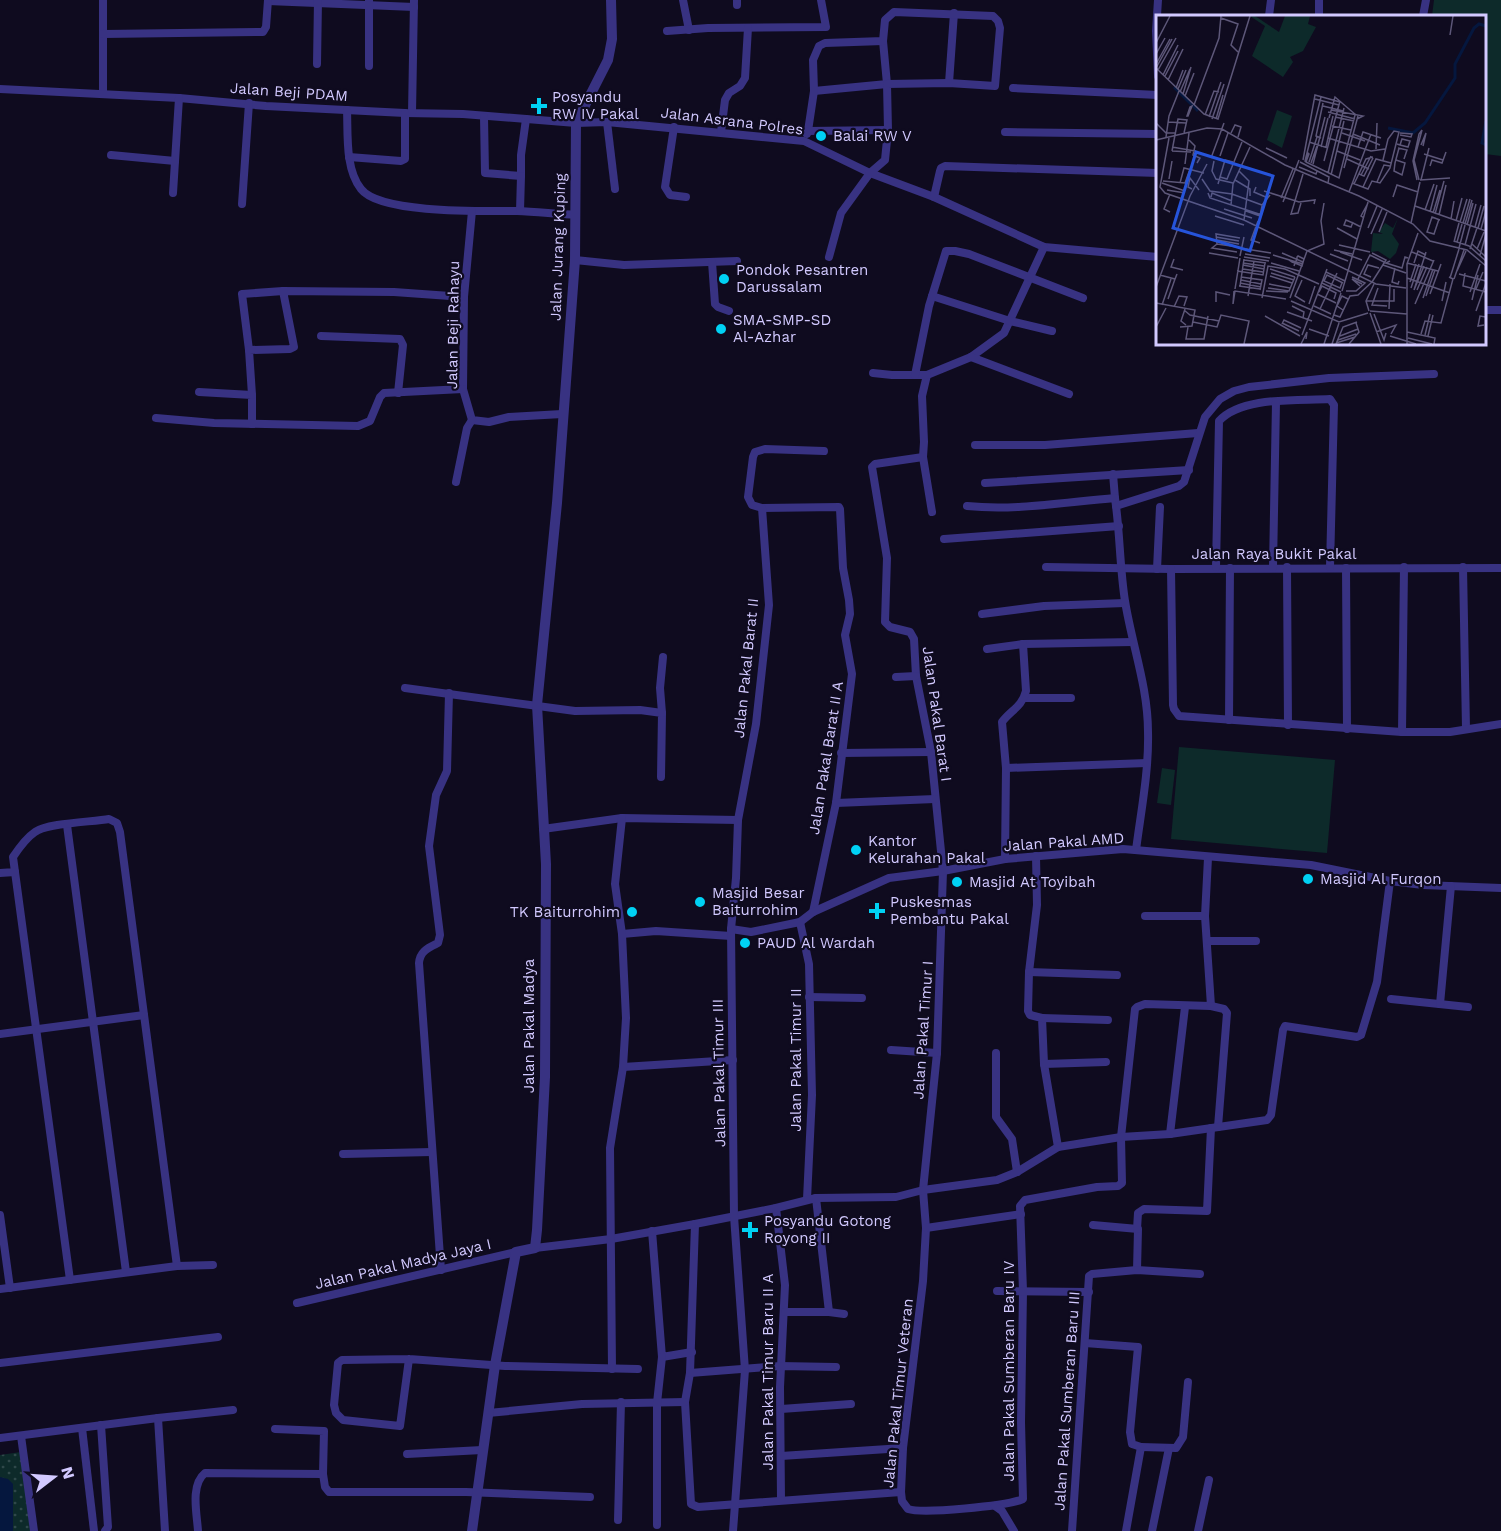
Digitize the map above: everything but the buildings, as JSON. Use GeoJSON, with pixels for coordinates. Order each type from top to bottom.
{"type":"FeatureCollection","features":[{"type":"Feature","properties":{"kind":"street"},"geometry":{"type":"LineString","coordinates":[[103,0],[103,94]]}},
{"type":"Feature","properties":{"kind":"street"},"geometry":{"type":"LineString","coordinates":[[103,34],[263,32],[266,27],[268,0],[414,3],[406,158],[403,161],[349,157]]}},
{"type":"Feature","properties":{"kind":"street","name":"Jalan Jurang Kuping"},"geometry":{"type":"LineString","coordinates":[[557,503],[575,260],[576,123],[608,60],[612,39],[611,0]]}},
{"type":"Feature","properties":{"kind":"street"},"geometry":{"type":"LineString","coordinates":[[683,0],[689,30]]}},
{"type":"Feature","properties":{"kind":"street"},"geometry":{"type":"LineString","coordinates":[[667,31],[708,28],[825,27],[820,0]]}},
{"type":"Feature","properties":{"kind":"street"},"geometry":{"type":"LineString","coordinates":[[1157,15],[1158,0]]}},
{"type":"Feature","properties":{"kind":"street"},"geometry":{"type":"LineString","coordinates":[[1269,15],[1270,0]]}},
{"type":"Feature","properties":{"kind":"street"},"geometry":{"type":"LineString","coordinates":[[1319,15],[1320,0]]}},
{"type":"Feature","properties":{"kind":"street"},"geometry":{"type":"LineString","coordinates":[[1423,15],[1426,0]]}},
{"type":"Feature","properties":{"kind":"street"},"geometry":{"type":"LineString","coordinates":[[317,64],[318,2]]}},
{"type":"Feature","properties":{"kind":"street"},"geometry":{"type":"LineString","coordinates":[[369,3],[369,66]]}},
{"type":"Feature","properties":{"kind":"street"},"geometry":{"type":"LineString","coordinates":[[814,91],[887,84],[949,83],[995,86],[1000,28],[998,21],[993,16],[894,12],[885,20],[883,41],[887,84],[888,130],[885,160],[870,173],[841,213],[829,257]]}},
{"type":"Feature","properties":{"kind":"street"},"geometry":{"type":"LineString","coordinates":[[949,83],[954,13]]}},
{"type":"Feature","properties":{"kind":"street"},"geometry":{"type":"LineString","coordinates":[[721,132],[725,100],[729,93],[741,86],[745,78],[748,28]]}},
{"type":"Feature","properties":{"kind":"street"},"geometry":{"type":"LineString","coordinates":[[804,141],[808,131],[814,91],[813,60],[819,46],[883,41]]}},
{"type":"Feature","properties":{"kind":"street"},"geometry":{"type":"LineString","coordinates":[[1013,88],[1156,94]]}},
{"type":"Feature","properties":{"kind":"street","name":"Jalan Beji PDAM"},"geometry":{"type":"LineString","coordinates":[[0,89],[179,98],[347,110],[463,114],[576,123]]}},
{"type":"Feature","properties":{"kind":"street"},"geometry":{"type":"LineString","coordinates":[[173,193],[179,98]]}},
{"type":"Feature","properties":{"kind":"street"},"geometry":{"type":"LineString","coordinates":[[242,204],[249,103]]}},
{"type":"Feature","properties":{"kind":"street"},"geometry":{"type":"LineString","coordinates":[[347,110],[349,157],[360,188],[368,197],[409,207],[576,215]]}},
{"type":"Feature","properties":{"kind":"street"},"geometry":{"type":"LineString","coordinates":[[484,117],[485,173],[521,176]]}},
{"type":"Feature","properties":{"kind":"street"},"geometry":{"type":"LineString","coordinates":[[520,212],[521,155],[526,118]]}},
{"type":"Feature","properties":{"kind":"street"},"geometry":{"type":"LineString","coordinates":[[607,122],[615,189]]}},
{"type":"Feature","properties":{"kind":"street","name":"Jalan Asrana Polres"},"geometry":{"type":"LineString","coordinates":[[576,123],[607,122],[674,127],[804,141],[870,173],[934,197],[1044,247],[1156,257]]}},
{"type":"Feature","properties":{"kind":"street"},"geometry":{"type":"LineString","coordinates":[[674,127],[665,187],[670,195],[686,197]]}},
{"type":"Feature","properties":{"kind":"street"},"geometry":{"type":"LineString","coordinates":[[808,131],[888,130]]}},
{"type":"Feature","properties":{"kind":"street"},"geometry":{"type":"LineString","coordinates":[[1005,132],[1156,134]]}},
{"type":"Feature","properties":{"kind":"street"},"geometry":{"type":"LineString","coordinates":[[111,155],[175,161]]}},
{"type":"Feature","properties":{"kind":"street"},"geometry":{"type":"LineString","coordinates":[[934,197],[941,168],[945,166],[1156,173]]}},
{"type":"Feature","properties":{"kind":"street","name":"Jalan Beji Rahayu"},"geometry":{"type":"LineString","coordinates":[[472,211],[464,297],[463,389],[472,420]]}},
{"type":"Feature","properties":{"kind":"street"},"geometry":{"type":"LineString","coordinates":[[873,373],[927,375],[971,357],[1004,333],[1044,247]]}},
{"type":"Feature","properties":{"kind":"street"},"geometry":{"type":"LineString","coordinates":[[915,375],[932,296],[944,253],[949,250],[969,254],[1083,298]]}},
{"type":"Feature","properties":{"kind":"street"},"geometry":{"type":"LineString","coordinates":[[575,260],[624,265],[737,261]]}},
{"type":"Feature","properties":{"kind":"street"},"geometry":{"type":"LineString","coordinates":[[712,262],[715,304],[718,308],[729,310]]}},
{"type":"Feature","properties":{"kind":"street"},"geometry":{"type":"LineString","coordinates":[[249,351],[294,347],[283,291]]}},
{"type":"Feature","properties":{"kind":"street"},"geometry":{"type":"LineString","coordinates":[[252,424],[249,351],[242,294],[283,291],[394,292],[464,297]]}},
{"type":"Feature","properties":{"kind":"street"},"geometry":{"type":"LineString","coordinates":[[932,296],[1010,321],[1052,331]]}},
{"type":"Feature","properties":{"kind":"street"},"geometry":{"type":"LineString","coordinates":[[321,336],[400,339],[403,345],[398,393]]}},
{"type":"Feature","properties":{"kind":"street"},"geometry":{"type":"LineString","coordinates":[[971,357],[1069,394]]}},
{"type":"Feature","properties":{"kind":"street"},"geometry":{"type":"LineString","coordinates":[[967,506],[1011,509],[1039,504],[1116,502],[1179,486],[1184,482],[1189,470],[1198,433],[1205,417],[1220,399],[1242,389],[1329,378],[1434,374]]}},
{"type":"Feature","properties":{"kind":"street"},"geometry":{"type":"LineString","coordinates":[[927,375],[922,396],[923,457],[932,512]]}},
{"type":"Feature","properties":{"kind":"street"},"geometry":{"type":"LineString","coordinates":[[156,418],[252,424],[365,424],[370,421],[382,394],[463,389]]}},
{"type":"Feature","properties":{"kind":"street"},"geometry":{"type":"LineString","coordinates":[[199,392],[252,395]]}},
{"type":"Feature","properties":{"kind":"street"},"geometry":{"type":"LineString","coordinates":[[1216,567],[1218,425],[1223,416],[1249,404],[1330,399],[1334,403],[1330,567]]}},
{"type":"Feature","properties":{"kind":"street"},"geometry":{"type":"LineString","coordinates":[[1273,567],[1276,402]]}},
{"type":"Feature","properties":{"kind":"street"},"geometry":{"type":"LineString","coordinates":[[456,482],[467,428],[472,420],[489,422],[509,417],[562,414]]}},
{"type":"Feature","properties":{"kind":"street"},"geometry":{"type":"LineString","coordinates":[[975,445],[1046,445],[1198,433]]}},
{"type":"Feature","properties":{"kind":"street","name":"Jalan Pakal Barat II"},"geometry":{"type":"LineString","coordinates":[[738,819],[756,724],[769,605],[762,508],[752,505],[748,497],[753,457],[755,452],[765,449],[824,451]]}},
{"type":"Feature","properties":{"kind":"street","name":"Jalan Pakal Barat I"},"geometry":{"type":"LineString","coordinates":[[923,457],[879,463],[872,467],[886,551],[885,622],[890,627],[910,632],[914,639],[916,676],[931,752],[942,871]]}},
{"type":"Feature","properties":{"kind":"street"},"geometry":{"type":"LineString","coordinates":[[985,483],[1189,470]]}},
{"type":"Feature","properties":{"kind":"street"},"geometry":{"type":"LineString","coordinates":[[1113,474],[1125,603],[1146,698],[1147,763],[1136,850]]}},
{"type":"Feature","properties":{"kind":"street","name":"Jalan Pakal Madya"},"geometry":{"type":"LineString","coordinates":[[535,1248],[545,1077],[546,864],[537,705],[557,503]]}},
{"type":"Feature","properties":{"kind":"street","name":"Jalan Pakal Barat II A"},"geometry":{"type":"LineString","coordinates":[[762,508],[838,507],[840,509],[843,568],[850,614],[845,635],[852,674],[836,803],[813,912]]}},
{"type":"Feature","properties":{"kind":"street"},"geometry":{"type":"LineString","coordinates":[[1157,569],[1160,507]]}},
{"type":"Feature","properties":{"kind":"street"},"geometry":{"type":"LineString","coordinates":[[944,539],[1119,526]]}},
{"type":"Feature","properties":{"kind":"street","name":"Jalan Raya Bukit Pakal"},"geometry":{"type":"LineString","coordinates":[[1046,567],[1501,568]]}},
{"type":"Feature","properties":{"kind":"street"},"geometry":{"type":"LineString","coordinates":[[1287,567],[1288,725]]}},
{"type":"Feature","properties":{"kind":"street"},"geometry":{"type":"LineString","coordinates":[[1346,567],[1347,729]]}},
{"type":"Feature","properties":{"kind":"street"},"geometry":{"type":"LineString","coordinates":[[1402,732],[1404,567]]}},
{"type":"Feature","properties":{"kind":"street"},"geometry":{"type":"LineString","coordinates":[[1463,567],[1466,729]]}},
{"type":"Feature","properties":{"kind":"street"},"geometry":{"type":"LineString","coordinates":[[1229,720],[1230,568]]}},
{"type":"Feature","properties":{"kind":"street"},"geometry":{"type":"LineString","coordinates":[[1171,569],[1173,705],[1179,716],[1402,732],[1450,732],[1501,724]]}},
{"type":"Feature","properties":{"kind":"street"},"geometry":{"type":"LineString","coordinates":[[982,614],[1044,606],[1125,603]]}},
{"type":"Feature","properties":{"kind":"street"},"geometry":{"type":"LineString","coordinates":[[987,649],[1023,644],[1133,642]]}},
{"type":"Feature","properties":{"kind":"street"},"geometry":{"type":"LineString","coordinates":[[1005,859],[1006,768],[1002,722],[1021,705],[1025,698],[1023,644]]}},
{"type":"Feature","properties":{"kind":"street"},"geometry":{"type":"LineString","coordinates":[[661,777],[660,688],[663,657]]}},
{"type":"Feature","properties":{"kind":"street"},"geometry":{"type":"LineString","coordinates":[[896,677],[916,676]]}},
{"type":"Feature","properties":{"kind":"street"},"geometry":{"type":"LineString","coordinates":[[405,688],[575,711],[640,710],[662,713]]}},
{"type":"Feature","properties":{"kind":"street"},"geometry":{"type":"LineString","coordinates":[[441,1270],[419,957],[424,950],[438,943],[440,935],[429,846],[436,795],[447,771],[449,693]]}},
{"type":"Feature","properties":{"kind":"street"},"geometry":{"type":"LineString","coordinates":[[1025,698],[1071,699]]}},
{"type":"Feature","properties":{"kind":"street"},"geometry":{"type":"LineString","coordinates":[[841,753],[931,752]]}},
{"type":"Feature","properties":{"kind":"street"},"geometry":{"type":"LineString","coordinates":[[1006,768],[1147,763]]}},
{"type":"Feature","properties":{"kind":"street"},"geometry":{"type":"LineString","coordinates":[[836,803],[935,799]]}},
{"type":"Feature","properties":{"kind":"street"},"geometry":{"type":"LineString","coordinates":[[612,1368],[610,1148],[623,1067],[626,1018],[622,934],[615,884],[622,818]]}},
{"type":"Feature","properties":{"kind":"street"},"geometry":{"type":"LineString","coordinates":[[543,829],[622,818],[738,819],[731,933]]}},
{"type":"Feature","properties":{"kind":"street"},"geometry":{"type":"LineString","coordinates":[[70,1280],[13,857],[36,831],[109,819],[117,824],[120,832],[177,1266]]}},
{"type":"Feature","properties":{"kind":"street"},"geometry":{"type":"LineString","coordinates":[[67,825],[126,1272]]}},
{"type":"Feature","properties":{"kind":"street","name":"Jalan Pakal AMD"},"geometry":{"type":"LineString","coordinates":[[622,934],[656,931],[751,932],[800,922],[813,912],[888,878],[1005,859],[1123,849],[1311,865],[1390,881],[1501,888]]}},
{"type":"Feature","properties":{"kind":"street"},"geometry":{"type":"LineString","coordinates":[[1036,856],[1036,915],[1029,972],[1028,1011],[1030,1015],[1042,1018],[1108,1020]]}},
{"type":"Feature","properties":{"kind":"street"},"geometry":{"type":"LineString","coordinates":[[1208,858],[1205,916],[1211,1006]]}},
{"type":"Feature","properties":{"kind":"street","name":"Jalan Pakal Timur I"},"geometry":{"type":"LineString","coordinates":[[923,1190],[938,1053],[942,871]]}},
{"type":"Feature","properties":{"kind":"street"},"geometry":{"type":"LineString","coordinates":[[0,873],[15,872]]}},
{"type":"Feature","properties":{"kind":"street"},"geometry":{"type":"LineString","coordinates":[[471,1531],[495,1365],[516,1252],[695,1224],[776,1208],[812,1198],[896,1197],[923,1190],[998,1180],[1017,1172],[1058,1147],[1121,1137],[1214,1131],[1267,1120],[1271,1115],[1285,1026],[1357,1037],[1361,1035],[1377,982],[1390,881]]}},
{"type":"Feature","properties":{"kind":"street"},"geometry":{"type":"LineString","coordinates":[[1440,1004],[1451,886]]}},
{"type":"Feature","properties":{"kind":"street"},"geometry":{"type":"LineString","coordinates":[[1145,916],[1205,916]]}},
{"type":"Feature","properties":{"kind":"street","name":"Jalan Pakal Timur II"},"geometry":{"type":"LineString","coordinates":[[800,922],[809,964],[812,1198],[829,1312]]}},
{"type":"Feature","properties":{"kind":"street","name":"Jalan Pakal Timur III"},"geometry":{"type":"LineString","coordinates":[[731,933],[734,1216],[745,1370],[733,1531]]}},
{"type":"Feature","properties":{"kind":"street"},"geometry":{"type":"LineString","coordinates":[[1208,941],[1256,940]]}},
{"type":"Feature","properties":{"kind":"street"},"geometry":{"type":"LineString","coordinates":[[1029,972],[1117,975]]}},
{"type":"Feature","properties":{"kind":"street"},"geometry":{"type":"LineString","coordinates":[[809,997],[862,998]]}},
{"type":"Feature","properties":{"kind":"street"},"geometry":{"type":"LineString","coordinates":[[1391,999],[1468,1007]]}},
{"type":"Feature","properties":{"kind":"street"},"geometry":{"type":"LineString","coordinates":[[926,1228],[1021,1214],[1020,1206],[1025,1200],[1120,1185],[1122,1181],[1120,1148],[1135,1009],[1145,1004],[1211,1006],[1224,1009],[1227,1013],[1211,1149],[1207,1211],[1144,1209],[1138,1213],[1137,1270]]}},
{"type":"Feature","properties":{"kind":"street"},"geometry":{"type":"LineString","coordinates":[[1170,1134],[1185,1007]]}},
{"type":"Feature","properties":{"kind":"street"},"geometry":{"type":"LineString","coordinates":[[0,1034],[144,1015]]}},
{"type":"Feature","properties":{"kind":"street"},"geometry":{"type":"LineString","coordinates":[[1042,1018],[1044,1064],[1058,1147]]}},
{"type":"Feature","properties":{"kind":"street"},"geometry":{"type":"LineString","coordinates":[[891,1050],[938,1053]]}},
{"type":"Feature","properties":{"kind":"street"},"geometry":{"type":"LineString","coordinates":[[996,1053],[996,1117],[1012,1139],[1017,1172]]}},
{"type":"Feature","properties":{"kind":"street"},"geometry":{"type":"LineString","coordinates":[[623,1067],[733,1060]]}},
{"type":"Feature","properties":{"kind":"street"},"geometry":{"type":"LineString","coordinates":[[1044,1064],[1106,1062]]}},
{"type":"Feature","properties":{"kind":"street"},"geometry":{"type":"LineString","coordinates":[[344,1154],[432,1152]]}},
{"type":"Feature","properties":{"kind":"street","name":"Jalan Pakal Timur Veteran"},"geometry":{"type":"LineString","coordinates":[[923,1190],[926,1228],[923,1281],[903,1448],[901,1492],[905,1505],[913,1510],[995,1506]]}},
{"type":"Feature","properties":{"kind":"street","name":"Jalan Pakal Timur Baru II A"},"geometry":{"type":"LineString","coordinates":[[776,1208],[785,1312],[780,1366],[781,1500]]}},
{"type":"Feature","properties":{"kind":"street","name":"Jalan Pakal Sumberan Baru IV"},"geometry":{"type":"LineString","coordinates":[[995,1506],[1020,1501],[1023,1498],[1021,1214]]}},
{"type":"Feature","properties":{"kind":"street"},"geometry":{"type":"LineString","coordinates":[[0,1215],[10,1288]]}},
{"type":"Feature","properties":{"kind":"street"},"geometry":{"type":"LineString","coordinates":[[695,1224],[692,1352],[685,1402],[691,1504],[698,1507],[901,1492]]}},
{"type":"Feature","properties":{"kind":"street"},"geometry":{"type":"LineString","coordinates":[[1093,1225],[1137,1229]]}},
{"type":"Feature","properties":{"kind":"street"},"geometry":{"type":"LineString","coordinates":[[652,1231],[662,1356],[657,1403],[657,1525]]}},
{"type":"Feature","properties":{"kind":"street","name":"Jalan Pakal Madya Jaya I"},"geometry":{"type":"LineString","coordinates":[[297,1303],[516,1252]]}},
{"type":"Feature","properties":{"kind":"street"},"geometry":{"type":"LineString","coordinates":[[0,1289],[177,1266],[213,1264]]}},
{"type":"Feature","properties":{"kind":"street","name":"Jalan Pakal Sumberan Baru III"},"geometry":{"type":"LineString","coordinates":[[1072,1531],[1090,1275],[1137,1270],[1200,1274]]}},
{"type":"Feature","properties":{"kind":"street"},"geometry":{"type":"LineString","coordinates":[[997,1291],[1089,1292]]}},
{"type":"Feature","properties":{"kind":"street"},"geometry":{"type":"LineString","coordinates":[[785,1312],[844,1314]]}},
{"type":"Feature","properties":{"kind":"street"},"geometry":{"type":"LineString","coordinates":[[0,1363],[218,1337]]}},
{"type":"Feature","properties":{"kind":"street"},"geometry":{"type":"LineString","coordinates":[[1085,1344],[1138,1347],[1130,1432],[1132,1444],[1141,1447],[1179,1446],[1183,1437],[1188,1382]]}},
{"type":"Feature","properties":{"kind":"street"},"geometry":{"type":"LineString","coordinates":[[662,1356],[692,1352]]}},
{"type":"Feature","properties":{"kind":"street"},"geometry":{"type":"LineString","coordinates":[[409,1359],[400,1426],[343,1420],[336,1413],[334,1405],[339,1361],[409,1359],[495,1365],[638,1369]]}},
{"type":"Feature","properties":{"kind":"street"},"geometry":{"type":"LineString","coordinates":[[690,1373],[780,1366],[836,1367]]}},
{"type":"Feature","properties":{"kind":"street"},"geometry":{"type":"LineString","coordinates":[[488,1413],[621,1402],[685,1402]]}},
{"type":"Feature","properties":{"kind":"street"},"geometry":{"type":"LineString","coordinates":[[618,1520],[621,1402]]}},
{"type":"Feature","properties":{"kind":"street"},"geometry":{"type":"LineString","coordinates":[[781,1409],[851,1404]]}},
{"type":"Feature","properties":{"kind":"street"},"geometry":{"type":"LineString","coordinates":[[0,1438],[233,1410]]}},
{"type":"Feature","properties":{"kind":"street"},"geometry":{"type":"LineString","coordinates":[[158,1418],[165,1531]]}},
{"type":"Feature","properties":{"kind":"street"},"geometry":{"type":"LineString","coordinates":[[101,1425],[108,1527],[105,1531]]}},
{"type":"Feature","properties":{"kind":"street"},"geometry":{"type":"LineString","coordinates":[[82,1428],[94,1531]]}},
{"type":"Feature","properties":{"kind":"street"},"geometry":{"type":"LineString","coordinates":[[275,1429],[324,1431],[323,1474],[325,1487],[329,1492],[476,1492],[590,1497]]}},
{"type":"Feature","properties":{"kind":"street"},"geometry":{"type":"LineString","coordinates":[[21,1436],[34,1531]]}},
{"type":"Feature","properties":{"kind":"street"},"geometry":{"type":"LineString","coordinates":[[1126,1531],[1141,1447]]}},
{"type":"Feature","properties":{"kind":"street"},"geometry":{"type":"LineString","coordinates":[[781,1456],[903,1448]]}},
{"type":"Feature","properties":{"kind":"street"},"geometry":{"type":"LineString","coordinates":[[1152,1531],[1169,1448]]}},
{"type":"Feature","properties":{"kind":"street"},"geometry":{"type":"LineString","coordinates":[[407,1454],[482,1450]]}},
{"type":"Feature","properties":{"kind":"street"},"geometry":{"type":"LineString","coordinates":[[198,1531],[196,1487],[199,1479],[205,1473],[323,1474]]}},
{"type":"Feature","properties":{"kind":"street"},"geometry":{"type":"LineString","coordinates":[[1198,1531],[1209,1480]]}},
{"type":"Feature","properties":{"kind":"street"},"geometry":{"type":"LineString","coordinates":[[995,1506],[1002,1510],[1014,1531]]}},
{"type":"Feature","properties":{"kind":"green space"},"geometry":{"type":"Polygon","coordinates":[[[1434,0],[1501,0],[1501,156],[1486,154],[1486,15],[1432,15],[1434,0]]]}},
{"type":"Feature","properties":{"kind":"green space"},"geometry":{"type":"Polygon","coordinates":[[[1179,747],[1335,760],[1327,853],[1171,839],[1179,747]]]}},
{"type":"Feature","properties":{"kind":"green space"},"geometry":{"type":"Polygon","coordinates":[[[1162,768],[1175,770],[1171,805],[1157,803],[1162,768]]]}},
{"type":"Feature","properties":{"kind":"green space"},"geometry":{"type":"Polygon","coordinates":[[[21,1452],[31,1531],[0,1531],[0,1455],[21,1452]]]}},
{"type":"Feature","properties":{"kind":"water"},"geometry":{"type":"Polygon","coordinates":[[[0,1477],[8,1479],[13,1484],[13,1531],[0,1531],[0,1477]]]}},
{"type":"Feature","properties":{"kind":"place","name":"Posyandu RW IV Pakal"},"geometry":{"type":"Point","coordinates":[539,106]}},
{"type":"Feature","properties":{"kind":"place","name":"Balai RW V"},"geometry":{"type":"Point","coordinates":[821,136]}},
{"type":"Feature","properties":{"kind":"place","name":"Pondok Pesantren Darussalam"},"geometry":{"type":"Point","coordinates":[724,279]}},
{"type":"Feature","properties":{"kind":"place","name":"SMA-SMP-SD Al-Azhar"},"geometry":{"type":"Point","coordinates":[721,329]}},
{"type":"Feature","properties":{"kind":"place","name":"Kantor Kelurahan Pakal"},"geometry":{"type":"Point","coordinates":[856,850]}},
{"type":"Feature","properties":{"kind":"place","name":"Masjid Al Furqon"},"geometry":{"type":"Point","coordinates":[1308,879]}},
{"type":"Feature","properties":{"kind":"place","name":"Masjid At Toyibah"},"geometry":{"type":"Point","coordinates":[957,882]}},
{"type":"Feature","properties":{"kind":"place","name":"Masjid Besar Baiturrohim"},"geometry":{"type":"Point","coordinates":[700,902]}},
{"type":"Feature","properties":{"kind":"place","name":"Puskesmas Pembantu Pakal"},"geometry":{"type":"Point","coordinates":[877,911]}},
{"type":"Feature","properties":{"kind":"place","name":"TK Baiturrohim"},"geometry":{"type":"Point","coordinates":[632,912]}},
{"type":"Feature","properties":{"kind":"place","name":"PAUD Al Wardah"},"geometry":{"type":"Point","coordinates":[745,943]}},
{"type":"Feature","properties":{"kind":"place","name":"Posyandu Gotong Royong II"},"geometry":{"type":"Point","coordinates":[750,1230]}}]}
